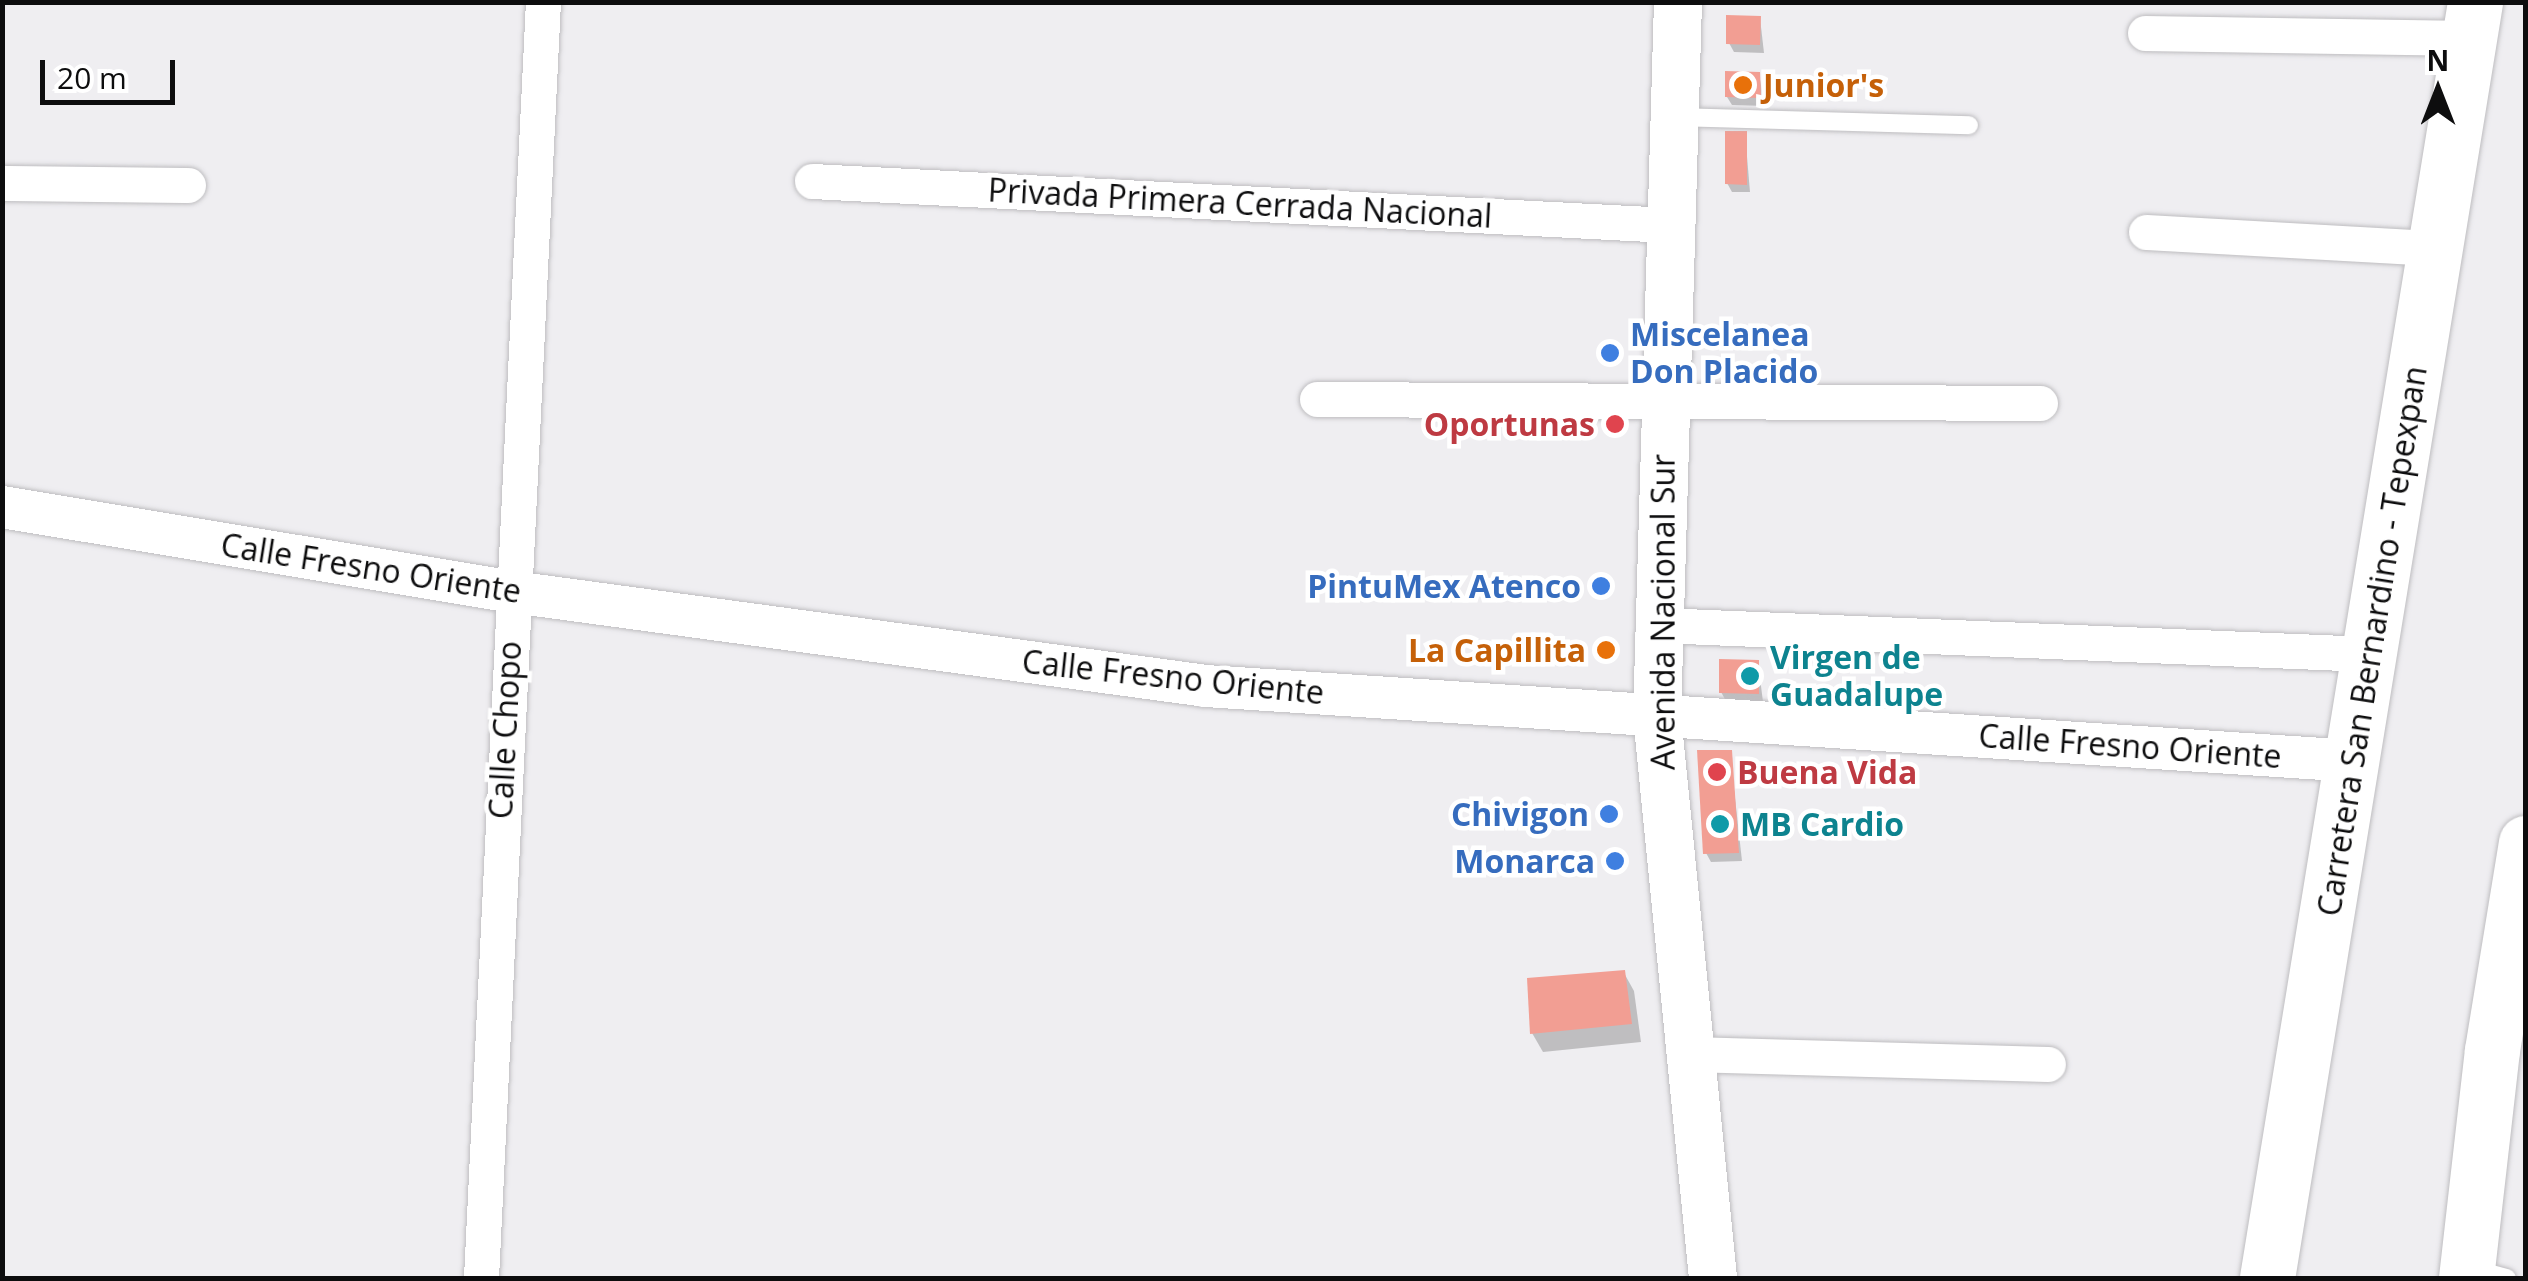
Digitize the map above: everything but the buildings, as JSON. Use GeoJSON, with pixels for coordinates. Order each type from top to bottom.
{"type":"FeatureCollection","features":[{"type":"Feature","properties":{"kind":"highway","name":"Carretera San Bernardino - Tepexpan"},"geometry":{"type":"LineString","coordinates":[[2267,1278],[2472,20]]}},
{"type":"Feature","properties":{"kind":"highway"},"geometry":{"type":"LineString","coordinates":[[2478,1276],[2509,1051],[2526,842]]}},
{"type":"Feature","properties":{"kind":"main road","name":"Avenida Nacional Sur"},"geometry":{"type":"LineString","coordinates":[[1678,2],[1668,224],[1658,716],[1713,1278]]}},
{"type":"Feature","properties":{"kind":"street","name":"Calle Chopo"},"geometry":{"type":"LineString","coordinates":[[481,1278],[543,2]]}},
{"type":"Feature","properties":{"kind":"street"},"geometry":{"type":"LineString","coordinates":[[2145,33],[2472,20]]}},
{"type":"Feature","properties":{"kind":"street","name":"Privada Primera Cerrada Nacional"},"geometry":{"type":"LineString","coordinates":[[812,181],[1668,224]]}},
{"type":"Feature","properties":{"kind":"street"},"geometry":{"type":"LineString","coordinates":[[2,183],[188,185]]}},
{"type":"Feature","properties":{"kind":"street"},"geometry":{"type":"LineString","coordinates":[[2146,232],[2435,248]]}},
{"type":"Feature","properties":{"kind":"street"},"geometry":{"type":"LineString","coordinates":[[1317,399],[1664,406],[2040,403]]}},
{"type":"Feature","properties":{"kind":"street","name":"Calle Fresno Oriente"},"geometry":{"type":"LineString","coordinates":[[2,508],[513,592],[1206,686],[2353,761]]}},
{"type":"Feature","properties":{"kind":"street"},"geometry":{"type":"LineString","coordinates":[[1659,625],[2369,654]]}},
{"type":"Feature","properties":{"kind":"street"},"geometry":{"type":"LineString","coordinates":[[1689,1054],[2048,1064]]}},
{"type":"Feature","properties":{"kind":"lane"},"geometry":{"type":"LineString","coordinates":[[1673,117],[1969,125]]}},
{"type":"Feature","properties":{"kind":"place","name":"Junior's"},"geometry":{"type":"Point","coordinates":[1743,85]}},
{"type":"Feature","properties":{"kind":"place","name":"Miscelanea Don Placido"},"geometry":{"type":"Point","coordinates":[1610,353]}},
{"type":"Feature","properties":{"kind":"place","name":"Oportunas"},"geometry":{"type":"Point","coordinates":[1615,424]}},
{"type":"Feature","properties":{"kind":"place","name":"PintuMex Atenco"},"geometry":{"type":"Point","coordinates":[1601,586]}},
{"type":"Feature","properties":{"kind":"place","name":"La Capillita"},"geometry":{"type":"Point","coordinates":[1606,650]}},
{"type":"Feature","properties":{"kind":"place","name":"Virgen de Guadalupe"},"geometry":{"type":"Point","coordinates":[1750,676]}},
{"type":"Feature","properties":{"kind":"place","name":"Buena Vida"},"geometry":{"type":"Point","coordinates":[1717,772]}},
{"type":"Feature","properties":{"kind":"place","name":"Chivigon"},"geometry":{"type":"Point","coordinates":[1609,814]}},
{"type":"Feature","properties":{"kind":"place","name":"MB Cardio"},"geometry":{"type":"Point","coordinates":[1720,824]}},
{"type":"Feature","properties":{"kind":"place","name":"Monarca"},"geometry":{"type":"Point","coordinates":[1615,861]}}]}
